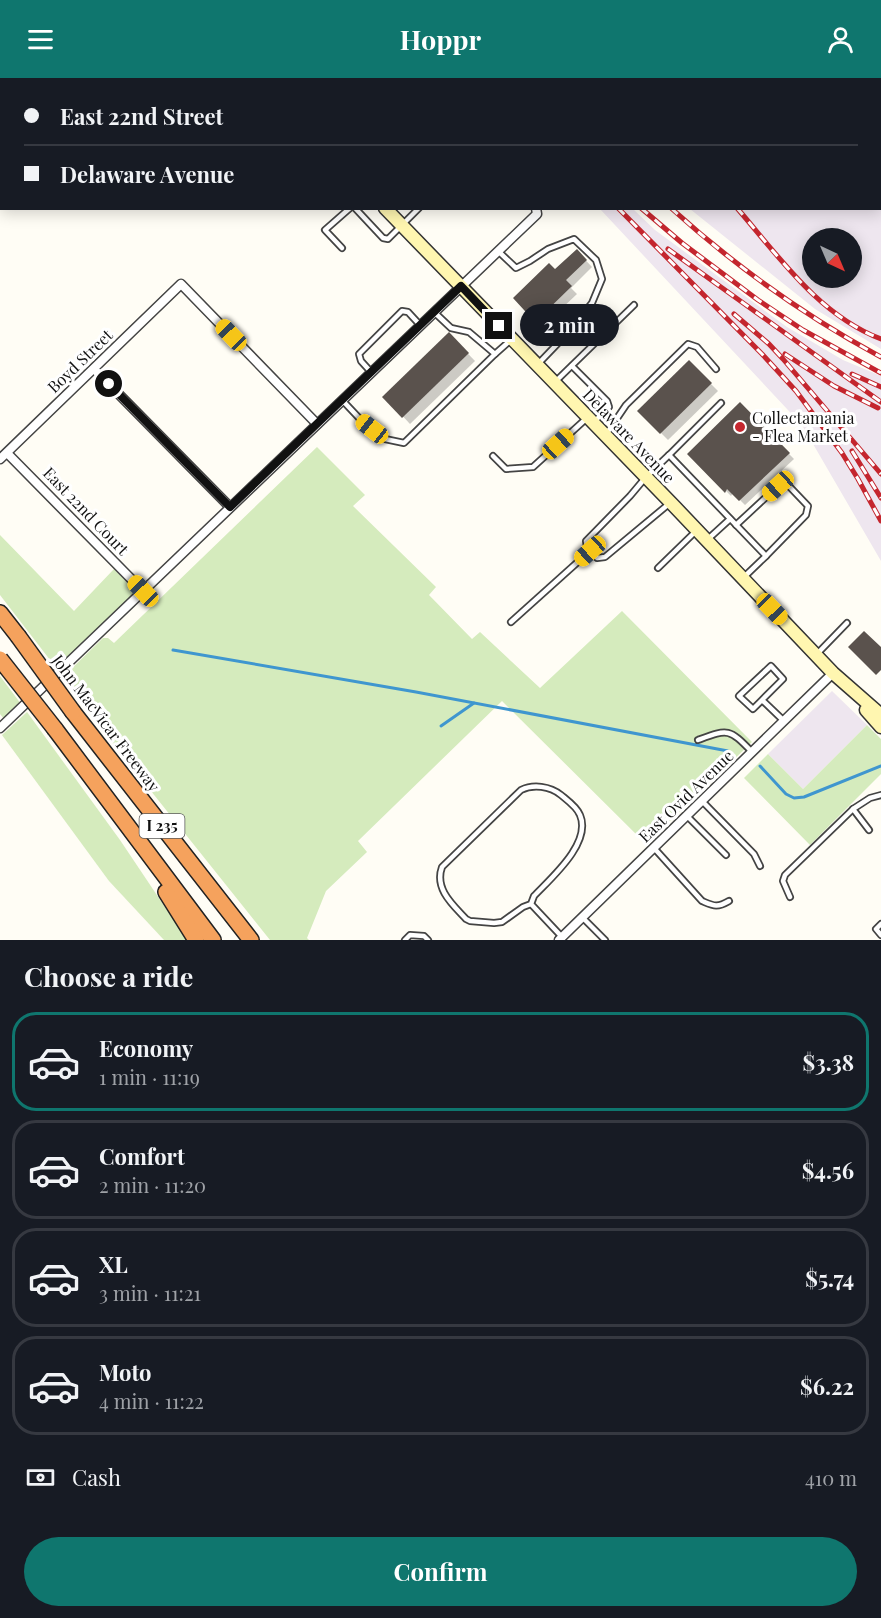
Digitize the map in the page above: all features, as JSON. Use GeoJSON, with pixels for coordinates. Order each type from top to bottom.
{"type":"FeatureCollection","features":[{"type":"Feature","properties":{"kind":"highway","name":"John MacVicar Freeway"},"geometry":{"type":"LineString","coordinates":[[0,613],[73,712],[251,940]]}},
{"type":"Feature","properties":{"kind":"highway","name":"I 235"},"geometry":{"type":"LineString","coordinates":[[0,659],[213,940]]}},
{"type":"Feature","properties":{"kind":"highway"},"geometry":{"type":"LineString","coordinates":[[121,817],[195,940]]}},
{"type":"Feature","properties":{"kind":"main road","name":"Delaware Avenue"},"geometry":{"type":"LineString","coordinates":[[387,210],[833,673],[881,715]]}},
{"type":"Feature","properties":{"kind":"main road","name":"Delaware Avenue"},"geometry":{"type":"LineString","coordinates":[[849,688],[881,727]]}},
{"type":"Feature","properties":{"kind":"street"},"geometry":{"type":"LineString","coordinates":[[0,728],[537,214],[536,210]]}},
{"type":"Feature","properties":{"kind":"street","name":"Boyd Street"},"geometry":{"type":"LineString","coordinates":[[3,456],[181,284],[317,424]]}},
{"type":"Feature","properties":{"kind":"street"},"geometry":{"type":"LineString","coordinates":[[94,369],[230,507]]}},
{"type":"Feature","properties":{"kind":"street","name":"East 22nd Court"},"geometry":{"type":"LineString","coordinates":[[3,456],[143,591]]}},
{"type":"Feature","properties":{"kind":"street","name":"East Ovid Avenue"},"geometry":{"type":"LineString","coordinates":[[560,938],[833,673]]}},
{"type":"Feature","properties":{"kind":"lane"},"geometry":{"type":"LineString","coordinates":[[342,248],[325,230],[348,210]]}},
{"type":"Feature","properties":{"kind":"lane"},"geometry":{"type":"LineString","coordinates":[[357,210],[383,238],[388,238],[417,210]]}},
{"type":"Feature","properties":{"kind":"lane"},"geometry":{"type":"LineString","coordinates":[[498,251],[516,268],[548,249],[573,239],[596,260],[602,279],[592,303],[564,337],[537,364]]}},
{"type":"Feature","properties":{"kind":"lane"},"geometry":{"type":"LineString","coordinates":[[554,382],[634,305]]}},
{"type":"Feature","properties":{"kind":"lane"},"geometry":{"type":"LineString","coordinates":[[371,372],[358,354],[402,311],[408,312],[420,325]]}},
{"type":"Feature","properties":{"kind":"lane"},"geometry":{"type":"LineString","coordinates":[[434,312],[451,328],[469,332],[495,354]]}},
{"type":"Feature","properties":{"kind":"lane"},"geometry":{"type":"LineString","coordinates":[[342,400],[360,419],[385,439],[405,443],[512,339]]}},
{"type":"Feature","properties":{"kind":"lane"},"geometry":{"type":"LineString","coordinates":[[606,436],[626,405],[688,344],[697,347],[716,369]]}},
{"type":"Feature","properties":{"kind":"lane"},"geometry":{"type":"LineString","coordinates":[[493,456],[506,469],[533,467],[609,407],[607,401],[572,366]]}},
{"type":"Feature","properties":{"kind":"lane"},"geometry":{"type":"LineString","coordinates":[[671,503],[605,557],[597,558],[587,548],[586,541],[630,496],[645,477],[721,403]]}},
{"type":"Feature","properties":{"kind":"lane"},"geometry":{"type":"LineString","coordinates":[[669,455],[766,556]]}},
{"type":"Feature","properties":{"kind":"lane"},"geometry":{"type":"LineString","coordinates":[[736,525],[778,486],[787,484],[808,506],[806,515],[743,578]]}},
{"type":"Feature","properties":{"kind":"lane"},"geometry":{"type":"LineString","coordinates":[[707,540],[730,519]]}},
{"type":"Feature","properties":{"kind":"lane"},"geometry":{"type":"LineString","coordinates":[[658,568],[697,530]]}},
{"type":"Feature","properties":{"kind":"lane"},"geometry":{"type":"LineString","coordinates":[[511,622],[590,551]]}},
{"type":"Feature","properties":{"kind":"lane"},"geometry":{"type":"LineString","coordinates":[[816,654],[847,623]]}},
{"type":"Feature","properties":{"kind":"lane"},"geometry":{"type":"LineString","coordinates":[[771,666],[783,679],[762,700],[753,709],[739,696],[771,666]]}},
{"type":"Feature","properties":{"kind":"lane"},"geometry":{"type":"LineString","coordinates":[[762,700],[784,721]]}},
{"type":"Feature","properties":{"kind":"lane"},"geometry":{"type":"LineString","coordinates":[[698,740],[720,732],[729,732],[737,736],[752,752]]}},
{"type":"Feature","properties":{"kind":"lane"},"geometry":{"type":"LineString","coordinates":[[539,786],[558,793],[565,799],[579,812],[582,825],[577,846],[571,856],[534,896],[531,904],[502,922],[470,921],[444,895],[440,872],[442,867],[521,790],[539,786]]}},
{"type":"Feature","properties":{"kind":"lane"},"geometry":{"type":"LineString","coordinates":[[790,897],[783,881],[786,875],[853,809],[870,798],[881,795]]}},
{"type":"Feature","properties":{"kind":"lane"},"geometry":{"type":"LineString","coordinates":[[702,801],[754,854],[760,866]]}},
{"type":"Feature","properties":{"kind":"lane"},"geometry":{"type":"LineString","coordinates":[[853,809],[869,830]]}},
{"type":"Feature","properties":{"kind":"lane"},"geometry":{"type":"LineString","coordinates":[[687,816],[726,855]]}},
{"type":"Feature","properties":{"kind":"lane"},"geometry":{"type":"LineString","coordinates":[[654,848],[702,901],[712,906],[721,906],[729,901]]}},
{"type":"Feature","properties":{"kind":"lane"},"geometry":{"type":"LineString","coordinates":[[531,904],[560,938]]}},
{"type":"Feature","properties":{"kind":"lane"},"geometry":{"type":"LineString","coordinates":[[582,917],[605,940]]}},
{"type":"Feature","properties":{"kind":"lane"},"geometry":{"type":"LineString","coordinates":[[881,924],[876,929],[881,935]]}},
{"type":"Feature","properties":{"kind":"lane"},"geometry":{"type":"LineString","coordinates":[[405,940],[410,935],[424,936],[428,940]]}},
{"type":"Feature","properties":{"kind":"shaded area"},"geometry":{"type":"Polygon","coordinates":[[[601,210],[634,210],[655,230],[787,327],[843,360],[881,376],[881,561],[802,425],[601,210]]]}},
{"type":"Feature","properties":{"kind":"shaded area"},"geometry":{"type":"Polygon","coordinates":[[[691,210],[881,210],[881,349],[815,309],[691,210]]]}},
{"type":"Feature","properties":{"kind":"shaded area"},"geometry":{"type":"Polygon","coordinates":[[[832,691],[867,725],[803,789],[768,754],[832,691]]]}},
{"type":"Feature","properties":{"kind":"green space"},"geometry":{"type":"Polygon","coordinates":[[[317,447],[365,495],[353,506],[436,587],[429,595],[472,639],[480,632],[540,688],[622,611],[752,742],[646,844],[502,701],[358,841],[367,852],[326,891],[307,938],[309,940],[270,940],[107,736],[63,677],[103,638],[108,638],[114,643],[317,447]]]}},
{"type":"Feature","properties":{"kind":"green space"},"geometry":{"type":"Polygon","coordinates":[[[0,535],[74,611],[114,569],[135,592],[57,669],[0,595],[0,535]]]}},
{"type":"Feature","properties":{"kind":"green space"},"geometry":{"type":"Polygon","coordinates":[[[0,676],[21,704],[4,719],[0,714],[0,676]]]}},
{"type":"Feature","properties":{"kind":"green space"},"geometry":{"type":"Polygon","coordinates":[[[27,712],[120,840],[187,940],[164,940],[109,881],[2,735],[27,712]]]}},
{"type":"Feature","properties":{"kind":"green space"},"geometry":{"type":"Polygon","coordinates":[[[867,725],[881,739],[881,774],[810,845],[744,778],[768,754],[803,789],[867,725]]]}},
{"type":"Feature","properties":{"kind":"building"},"geometry":{"type":"Polygon","coordinates":[[[577,249],[587,260],[566,280],[572,286],[535,322],[513,298],[549,263],[555,269],[577,249]]]}},
{"type":"Feature","properties":{"kind":"building"},"geometry":{"type":"Polygon","coordinates":[[[449,332],[469,353],[402,418],[382,397],[449,332]]]}},
{"type":"Feature","properties":{"kind":"building"},"geometry":{"type":"Polygon","coordinates":[[[689,360],[712,383],[660,434],[637,411],[689,360]]]}},
{"type":"Feature","properties":{"kind":"building","name":"Collectamania - Flea Market"},"geometry":{"type":"Polygon","coordinates":[[[740,402],[790,453],[739,501],[727,489],[725,493],[687,454],[740,402]]]}},
{"type":"Feature","properties":{"kind":"building"},"geometry":{"type":"Polygon","coordinates":[[[864,631],[881,647],[881,670],[876,675],[848,647],[864,631]]]}},
{"type":"Feature","properties":{"kind":"waterway"},"geometry":{"type":"LineString","coordinates":[[173,650],[416,692],[728,751]]}},
{"type":"Feature","properties":{"kind":"waterway"},"geometry":{"type":"LineString","coordinates":[[441,726],[474,703]]}},
{"type":"Feature","properties":{"kind":"waterway"},"geometry":{"type":"LineString","coordinates":[[760,766],[786,794],[794,798],[804,797],[881,766]]}},
{"type":"Feature","properties":{"kind":"railway"},"geometry":{"type":"LineString","coordinates":[[620,210],[796,391],[842,453],[881,521]]}},
{"type":"Feature","properties":{"kind":"railway"},"geometry":{"type":"LineString","coordinates":[[643,210],[682,243],[758,300],[803,330],[881,373]]}},
{"type":"Feature","properties":{"kind":"railway"},"geometry":{"type":"LineString","coordinates":[[673,210],[771,289],[825,325],[881,357]]}},
{"type":"Feature","properties":{"kind":"railway"},"geometry":{"type":"LineString","coordinates":[[739,210],[785,265],[820,300],[859,329],[881,339]]}},
{"type":"Feature","properties":{"kind":"railway"},"geometry":{"type":"LineString","coordinates":[[668,249],[881,402]]}},
{"type":"Feature","properties":{"kind":"railway"},"geometry":{"type":"LineString","coordinates":[[734,314],[783,359],[881,474]]}},
{"type":"Feature","properties":{"kind":"railway"},"geometry":{"type":"LineString","coordinates":[[785,354],[834,386],[878,408]]}},
{"type":"Feature","properties":{"kind":"railway"},"geometry":{"type":"LineString","coordinates":[[852,374],[881,387]]}},
{"type":"Feature","properties":{"kind":"railway"},"geometry":{"type":"LineString","coordinates":[[852,451],[881,498]]}},
{"type":"Feature","properties":{"kind":"place","name":"Collectamania - Flea Market"},"geometry":{"type":"Point","coordinates":[740,427]}},
{"type":"Feature","properties":{"kind":"route"},"geometry":{"type":"LineString","coordinates":[[109,384],[230,507],[461,286],[499,326]]}}]}
